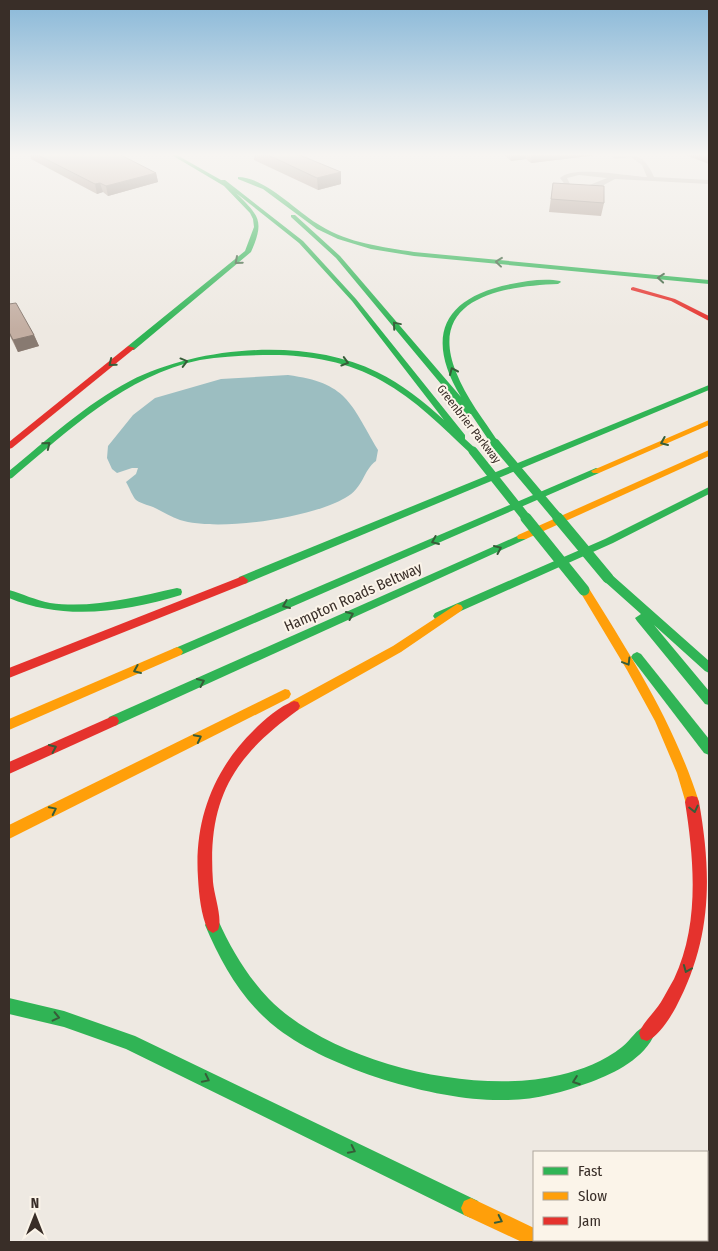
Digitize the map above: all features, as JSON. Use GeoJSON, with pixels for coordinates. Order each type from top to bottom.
{"type":"FeatureCollection","features":[{"type":"Feature","properties":{"kind":"main road"},"geometry":{"type":"LineString","coordinates":[[9,446],[248,252],[257,235],[258,220],[255,212]]}},
{"type":"Feature","properties":{"kind":"main road","name":"Greenbrier Parkway"},"geometry":{"type":"LineString","coordinates":[[267,212],[314,254],[354,300],[709,749]]}},
{"type":"Feature","properties":{"kind":"main road","name":"Greenbrier Parkway"},"geometry":{"type":"LineString","coordinates":[[288,212],[338,257],[709,700]]}},
{"type":"Feature","properties":{"kind":"main road"},"geometry":{"type":"LineString","coordinates":[[300,212],[326,231],[371,247],[414,254],[709,282]]}},
{"type":"Feature","properties":{"kind":"main road"},"geometry":{"type":"LineString","coordinates":[[495,443],[458,381],[448,360],[445,340],[452,317],[470,299],[493,290],[526,283],[569,283]]}},
{"type":"Feature","properties":{"kind":"main road"},"geometry":{"type":"LineString","coordinates":[[621,288],[666,297],[692,307],[709,319]]}},
{"type":"Feature","properties":{"kind":"main road"},"geometry":{"type":"LineString","coordinates":[[9,476],[75,422],[131,382],[158,370],[189,360],[238,352],[280,352],[313,355],[370,371],[385,378],[408,395],[473,451]]}},
{"type":"Feature","properties":{"kind":"main road"},"geometry":{"type":"LineString","coordinates":[[673,402],[709,376]]}},
{"type":"Feature","properties":{"kind":"main road"},"geometry":{"type":"LineString","coordinates":[[9,673],[259,574],[709,387]]}},
{"type":"Feature","properties":{"kind":"main road"},"geometry":{"type":"LineString","coordinates":[[462,516],[709,411]]}},
{"type":"Feature","properties":{"kind":"main road"},"geometry":{"type":"LineString","coordinates":[[9,725],[709,422]]}},
{"type":"Feature","properties":{"kind":"main road","name":"Hampton Roads Beltway"},"geometry":{"type":"LineString","coordinates":[[9,768],[709,453]]}},
{"type":"Feature","properties":{"kind":"main road"},"geometry":{"type":"LineString","coordinates":[[357,657],[457,608],[608,541],[709,490]]}},
{"type":"Feature","properties":{"kind":"main road"},"geometry":{"type":"LineString","coordinates":[[514,526],[558,506]]}},
{"type":"Feature","properties":{"kind":"main road"},"geometry":{"type":"LineString","coordinates":[[9,594],[34,604],[79,610],[129,602],[259,574]]}},
{"type":"Feature","properties":{"kind":"main road"},"geometry":{"type":"LineString","coordinates":[[608,578],[709,668]]}},
{"type":"Feature","properties":{"kind":"main road"},"geometry":{"type":"LineString","coordinates":[[457,608],[396,650],[294,704],[270,720],[238,753],[220,784],[209,817],[202,859],[207,913],[234,967],[255,998],[293,1030],[314,1043],[396,1075],[429,1085],[473,1091],[512,1093],[557,1088],[583,1078],[625,1056],[655,1025],[688,968],[702,902],[701,855],[696,817],[678,755],[664,725],[584,590]]}},
{"type":"Feature","properties":{"kind":"main road"},"geometry":{"type":"LineString","coordinates":[[9,832],[296,688]]}},
{"type":"Feature","properties":{"kind":"main road"},"geometry":{"type":"LineString","coordinates":[[9,1006],[64,1019],[129,1042],[533,1238]]}},
{"type":"Feature","properties":{"kind":"water"},"geometry":{"type":"Polygon","coordinates":[[[288,375],[323,383],[345,398],[353,407],[378,450],[376,461],[368,469],[356,489],[345,498],[310,512],[288,517],[240,524],[197,523],[177,519],[135,499],[126,482],[136,474],[138,468],[117,473],[112,469],[107,458],[108,446],[133,415],[155,398],[221,379],[288,375]]]}},
{"type":"Feature","properties":{"kind":"building"},"geometry":{"type":"Polygon","coordinates":[[[16,303],[34,335],[13,340],[9,332],[9,304],[16,303]]]}},
{"type":"Feature","properties":{"kind":"traffic: fast"},"geometry":{"type":"LineString","coordinates":[[131,348],[248,252],[257,227],[253,212]]}},
{"type":"Feature","properties":{"kind":"traffic: fast"},"geometry":{"type":"LineString","coordinates":[[264,212],[301,242],[354,300],[462,437]]}},
{"type":"Feature","properties":{"kind":"traffic: fast"},"geometry":{"type":"LineString","coordinates":[[298,212],[319,228],[340,238],[371,247],[414,254],[709,282]]}},
{"type":"Feature","properties":{"kind":"traffic: fast"},"geometry":{"type":"LineString","coordinates":[[293,216],[338,257],[469,412]]}},
{"type":"Feature","properties":{"kind":"traffic: fast"},"geometry":{"type":"LineString","coordinates":[[495,443],[462,393],[448,360],[446,337],[451,319],[462,305],[478,296],[497,289],[518,285],[558,282]]}},
{"type":"Feature","properties":{"kind":"traffic: fast"},"geometry":{"type":"LineString","coordinates":[[9,476],[72,424],[132,383],[164,368],[199,358],[238,353],[310,355],[349,363],[373,373],[409,395],[473,451]]}},
{"type":"Feature","properties":{"kind":"traffic: fast"},"geometry":{"type":"LineString","coordinates":[[243,580],[709,387]]}},
{"type":"Feature","properties":{"kind":"traffic: fast"},"geometry":{"type":"LineString","coordinates":[[495,443],[608,578]]}},
{"type":"Feature","properties":{"kind":"traffic: fast"},"geometry":{"type":"LineString","coordinates":[[473,451],[584,590]]}},
{"type":"Feature","properties":{"kind":"traffic: fast"},"geometry":{"type":"LineString","coordinates":[[177,652],[596,471]]}},
{"type":"Feature","properties":{"kind":"traffic: fast"},"geometry":{"type":"LineString","coordinates":[[439,616],[609,541],[709,490]]}},
{"type":"Feature","properties":{"kind":"traffic: fast"},"geometry":{"type":"LineString","coordinates":[[113,721],[522,537]]}},
{"type":"Feature","properties":{"kind":"traffic: fast"},"geometry":{"type":"LineString","coordinates":[[608,578],[709,668]]}},
{"type":"Feature","properties":{"kind":"traffic: fast"},"geometry":{"type":"LineString","coordinates":[[9,594],[29,602],[50,607],[92,608],[177,592]]}},
{"type":"Feature","properties":{"kind":"traffic: fast"},"geometry":{"type":"LineString","coordinates":[[641,618],[709,700]]}},
{"type":"Feature","properties":{"kind":"traffic: fast"},"geometry":{"type":"LineString","coordinates":[[637,657],[709,749]]}},
{"type":"Feature","properties":{"kind":"traffic: fast"},"geometry":{"type":"LineString","coordinates":[[213,925],[238,974],[264,1006],[285,1024],[307,1038],[343,1055],[422,1082],[478,1091],[506,1092],[562,1084],[607,1067],[629,1052],[647,1033]]}},
{"type":"Feature","properties":{"kind":"traffic: fast"},"geometry":{"type":"LineString","coordinates":[[9,1006],[64,1019],[129,1042],[471,1208]]}},
{"type":"Feature","properties":{"kind":"traffic: slow"},"geometry":{"type":"LineString","coordinates":[[596,471],[709,422]]}},
{"type":"Feature","properties":{"kind":"traffic: slow"},"geometry":{"type":"LineString","coordinates":[[522,537],[709,453]]}},
{"type":"Feature","properties":{"kind":"traffic: slow"},"geometry":{"type":"LineString","coordinates":[[584,590],[631,666],[660,719],[683,773],[692,802]]}},
{"type":"Feature","properties":{"kind":"traffic: slow"},"geometry":{"type":"LineString","coordinates":[[294,706],[397,649],[457,608]]}},
{"type":"Feature","properties":{"kind":"traffic: slow"},"geometry":{"type":"LineString","coordinates":[[9,725],[177,652]]}},
{"type":"Feature","properties":{"kind":"traffic: slow"},"geometry":{"type":"LineString","coordinates":[[9,832],[285,694]]}},
{"type":"Feature","properties":{"kind":"traffic: slow"},"geometry":{"type":"LineString","coordinates":[[471,1208],[533,1238]]}},
{"type":"Feature","properties":{"kind":"traffic: jam"},"geometry":{"type":"LineString","coordinates":[[633,289],[673,300],[709,319]]}},
{"type":"Feature","properties":{"kind":"traffic: jam"},"geometry":{"type":"LineString","coordinates":[[9,446],[131,348]]}},
{"type":"Feature","properties":{"kind":"traffic: jam"},"geometry":{"type":"LineString","coordinates":[[9,673],[243,580]]}},
{"type":"Feature","properties":{"kind":"traffic: jam"},"geometry":{"type":"LineString","coordinates":[[213,925],[206,892],[204,860],[206,829],[214,801],[226,774],[243,749],[266,726],[294,706]]}},
{"type":"Feature","properties":{"kind":"traffic: jam"},"geometry":{"type":"LineString","coordinates":[[9,768],[113,721]]}},
{"type":"Feature","properties":{"kind":"traffic: jam"},"geometry":{"type":"LineString","coordinates":[[647,1033],[666,1008],[681,982],[691,953],[697,924],[700,894],[700,863],[692,802]]}}]}
